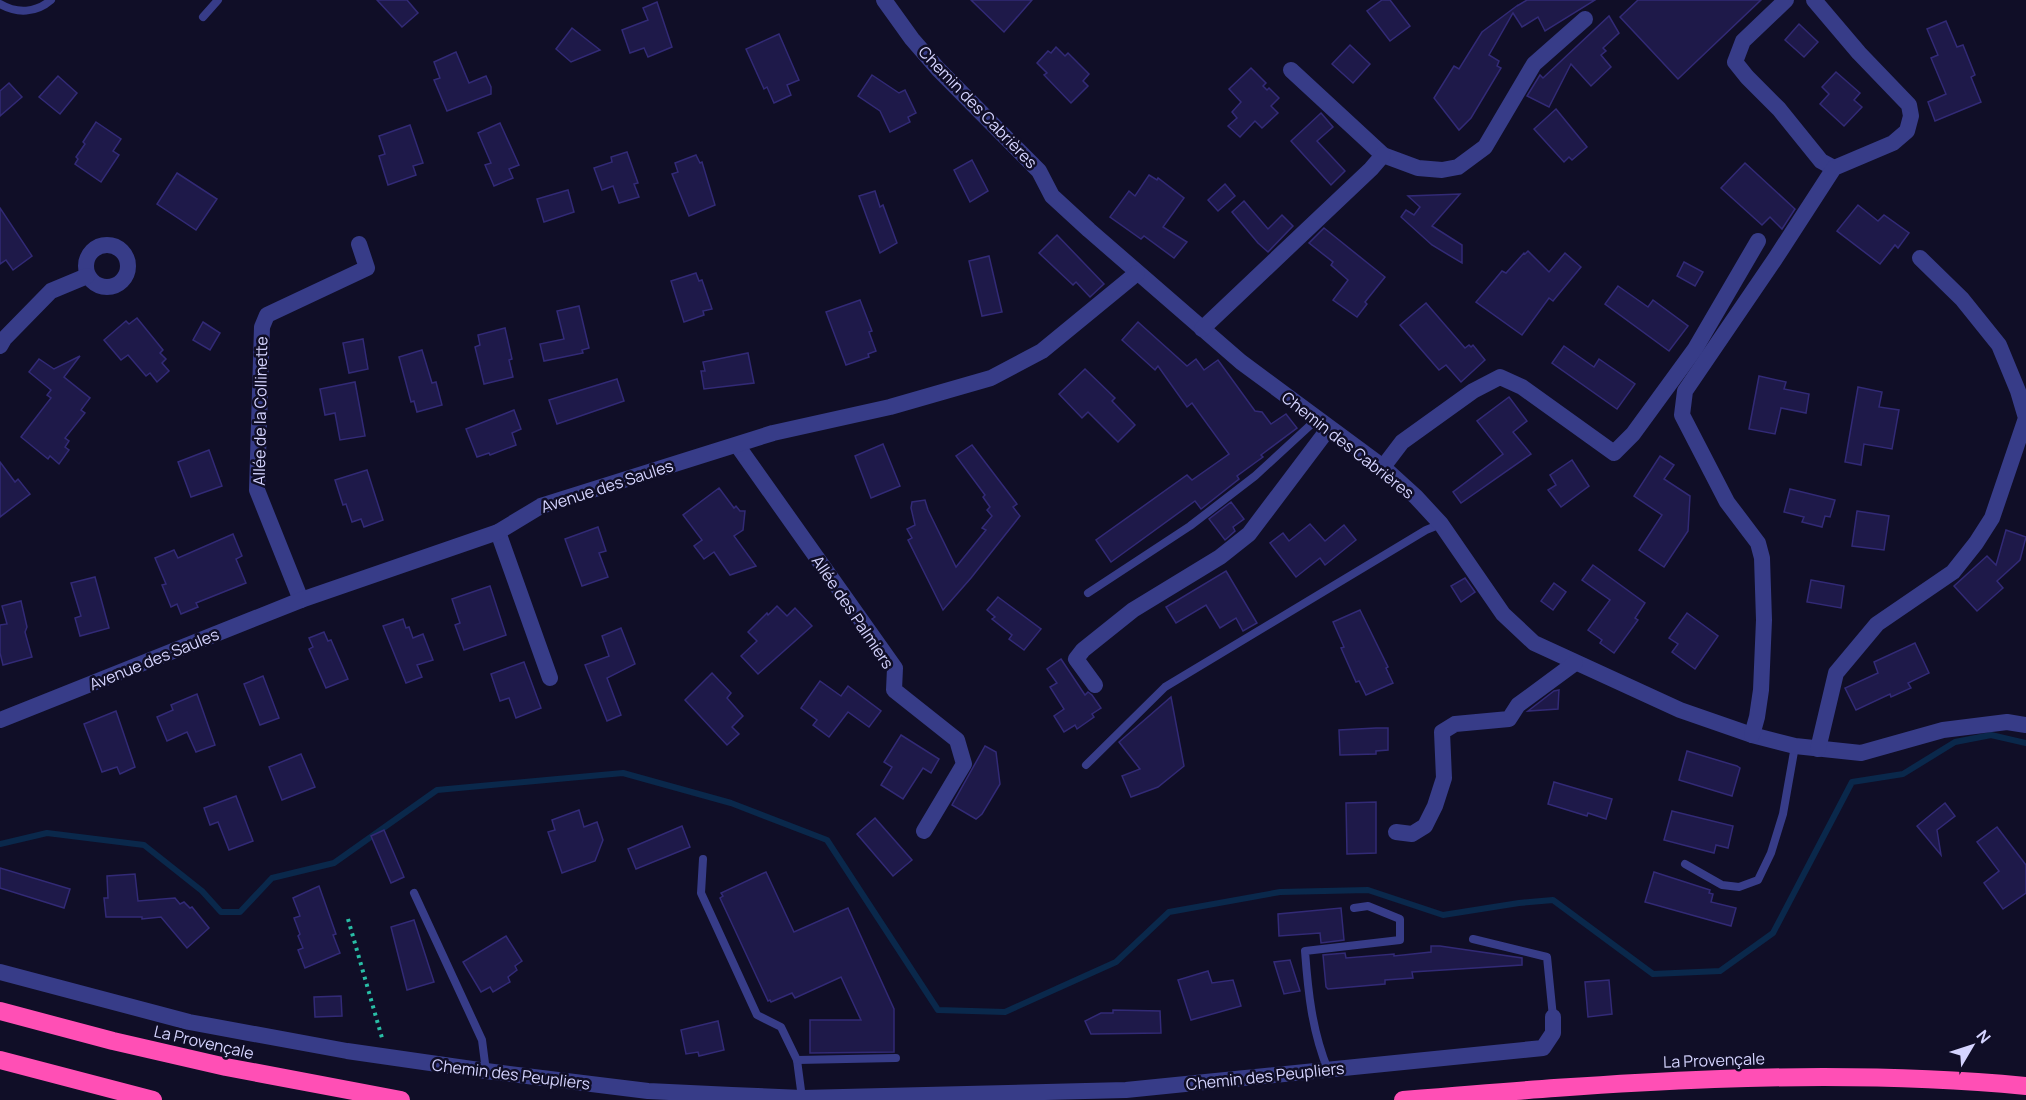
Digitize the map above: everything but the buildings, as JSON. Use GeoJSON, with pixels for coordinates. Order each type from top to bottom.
{"type":"FeatureCollection","features":[{"type":"Feature","properties":{"kind":"highway","name":"La Provençale"},"geometry":{"type":"LineString","coordinates":[[0,1011],[113,1041],[226,1067],[401,1100]]}},
{"type":"Feature","properties":{"kind":"highway"},"geometry":{"type":"LineString","coordinates":[[0,1060],[153,1100]]}},
{"type":"Feature","properties":{"kind":"highway","name":"La Provençale"},"geometry":{"type":"LineString","coordinates":[[1403,1100],[1691,1079],[1810,1076],[1916,1078],[2026,1086]]}},
{"type":"Feature","properties":{"kind":"street","name":"Chemin des Cabrières"},"geometry":{"type":"LineString","coordinates":[[884,0],[912,39],[938,69],[1039,171],[1052,196],[1241,362],[1383,467],[1416,496],[1441,524],[1503,614],[1534,643],[1680,710],[1752,735],[1795,746],[1861,753],[1943,730],[2007,722],[2026,725]]}},
{"type":"Feature","properties":{"kind":"street"},"geometry":{"type":"LineString","coordinates":[[1786,0],[1743,41],[1735,62],[1779,109],[1821,161],[1834,168]]}},
{"type":"Feature","properties":{"kind":"street"},"geometry":{"type":"LineString","coordinates":[[1752,735],[1761,690],[1764,620],[1762,558],[1758,543],[1727,502],[1683,415],[1685,391],[1834,168],[1893,143],[1907,130],[1911,116],[1909,105],[1859,53],[1814,0]]}},
{"type":"Feature","properties":{"kind":"street"},"geometry":{"type":"LineString","coordinates":[[1291,70],[1383,155],[1418,168],[1442,170],[1458,167],[1485,147],[1534,64],[1585,19]]}},
{"type":"Feature","properties":{"kind":"street"},"geometry":{"type":"LineString","coordinates":[[1202,329],[1383,155]]}},
{"type":"Feature","properties":{"kind":"street"},"geometry":{"type":"LineString","coordinates":[[1383,467],[1402,441],[1473,391],[1500,377],[1522,387],[1614,453],[1633,434],[1695,349],[1758,241]]}},
{"type":"Feature","properties":{"kind":"street","name":"Allée de la Collinette"},"geometry":{"type":"LineString","coordinates":[[301,600],[257,490],[262,327],[267,315],[367,268],[358,244]]}},
{"type":"Feature","properties":{"kind":"street"},"geometry":{"type":"LineString","coordinates":[[1818,748],[1836,673],[1877,624],[1953,572],[1992,518],[2026,417],[1999,345],[1962,299],[1920,258]]}},
{"type":"Feature","properties":{"kind":"street","name":"Avenue des Saules"},"geometry":{"type":"LineString","coordinates":[[0,720],[301,600],[498,532],[541,506],[773,433],[890,407],[991,378],[1042,351],[1137,273]]}},
{"type":"Feature","properties":{"kind":"street"},"geometry":{"type":"LineString","coordinates":[[0,346],[4,339],[51,291],[87,276]]}},
{"type":"Feature","properties":{"kind":"street"},"geometry":{"type":"LineString","coordinates":[[1095,685],[1076,659],[1083,650],[1133,610],[1220,557],[1249,534],[1323,424]]}},
{"type":"Feature","properties":{"kind":"street","name":"Allée des Palmiers"},"geometry":{"type":"LineString","coordinates":[[737,445],[895,668],[894,690],[957,740],[964,764],[924,831]]}},
{"type":"Feature","properties":{"kind":"street"},"geometry":{"type":"LineString","coordinates":[[498,532],[550,678]]}},
{"type":"Feature","properties":{"kind":"street"},"geometry":{"type":"LineString","coordinates":[[1396,832],[1412,834],[1425,826],[1435,806],[1444,778],[1442,732],[1455,724],[1509,719],[1518,705],[1575,663]]}},
{"type":"Feature","properties":{"kind":"street","name":"Chemin des Peupliers"},"geometry":{"type":"LineString","coordinates":[[0,972],[189,1022],[383,1060],[648,1090],[802,1098],[1126,1090],[1543,1048],[1553,1034],[1553,1017]]}},
{"type":"Feature","properties":{"kind":"lane"},"geometry":{"type":"LineString","coordinates":[[0,4],[27,12],[43,8],[51,0]]}},
{"type":"Feature","properties":{"kind":"lane"},"geometry":{"type":"LineString","coordinates":[[202,17],[218,0]]}},
{"type":"Feature","properties":{"kind":"lane"},"geometry":{"type":"LineString","coordinates":[[1088,593],[1208,512],[1323,424]]}},
{"type":"Feature","properties":{"kind":"lane"},"geometry":{"type":"LineString","coordinates":[[1086,765],[1165,687],[1426,530],[1441,524]]}},
{"type":"Feature","properties":{"kind":"lane"},"geometry":{"type":"LineString","coordinates":[[1685,864],[1722,885],[1739,887],[1758,880],[1771,854],[1784,814],[1795,746]]}},
{"type":"Feature","properties":{"kind":"lane"},"geometry":{"type":"LineString","coordinates":[[703,860],[701,892],[757,1015],[781,1027],[797,1060],[802,1098]]}},
{"type":"Feature","properties":{"kind":"lane"},"geometry":{"type":"LineString","coordinates":[[414,893],[482,1040],[486,1071]]}},
{"type":"Feature","properties":{"kind":"lane"},"geometry":{"type":"LineString","coordinates":[[1328,1070],[1320,1051],[1309,1005],[1305,951],[1400,940],[1400,919],[1368,906],[1354,908]]}},
{"type":"Feature","properties":{"kind":"lane","name":"Chemin des Peupliers"},"geometry":{"type":"LineString","coordinates":[[1473,939],[1547,957],[1553,1017]]}},
{"type":"Feature","properties":{"kind":"lane"},"geometry":{"type":"LineString","coordinates":[[797,1060],[896,1058]]}},
{"type":"Feature","properties":{"kind":"path"},"geometry":{"type":"LineString","coordinates":[[348,919],[383,1039],[383,1060]]}},
{"type":"Feature","properties":{"kind":"waterway"},"geometry":{"type":"LineString","coordinates":[[0,844],[47,833],[144,845],[202,891],[221,912],[240,912],[272,878],[334,863],[437,790],[623,773],[731,803],[827,840],[938,1010],[1005,1012],[1116,962],[1169,912],[1280,892],[1368,890],[1443,915],[1553,900],[1653,974],[1720,971],[1773,933],[1852,782],[1903,774],[1955,742],[1991,735],[2026,743]]}}]}
